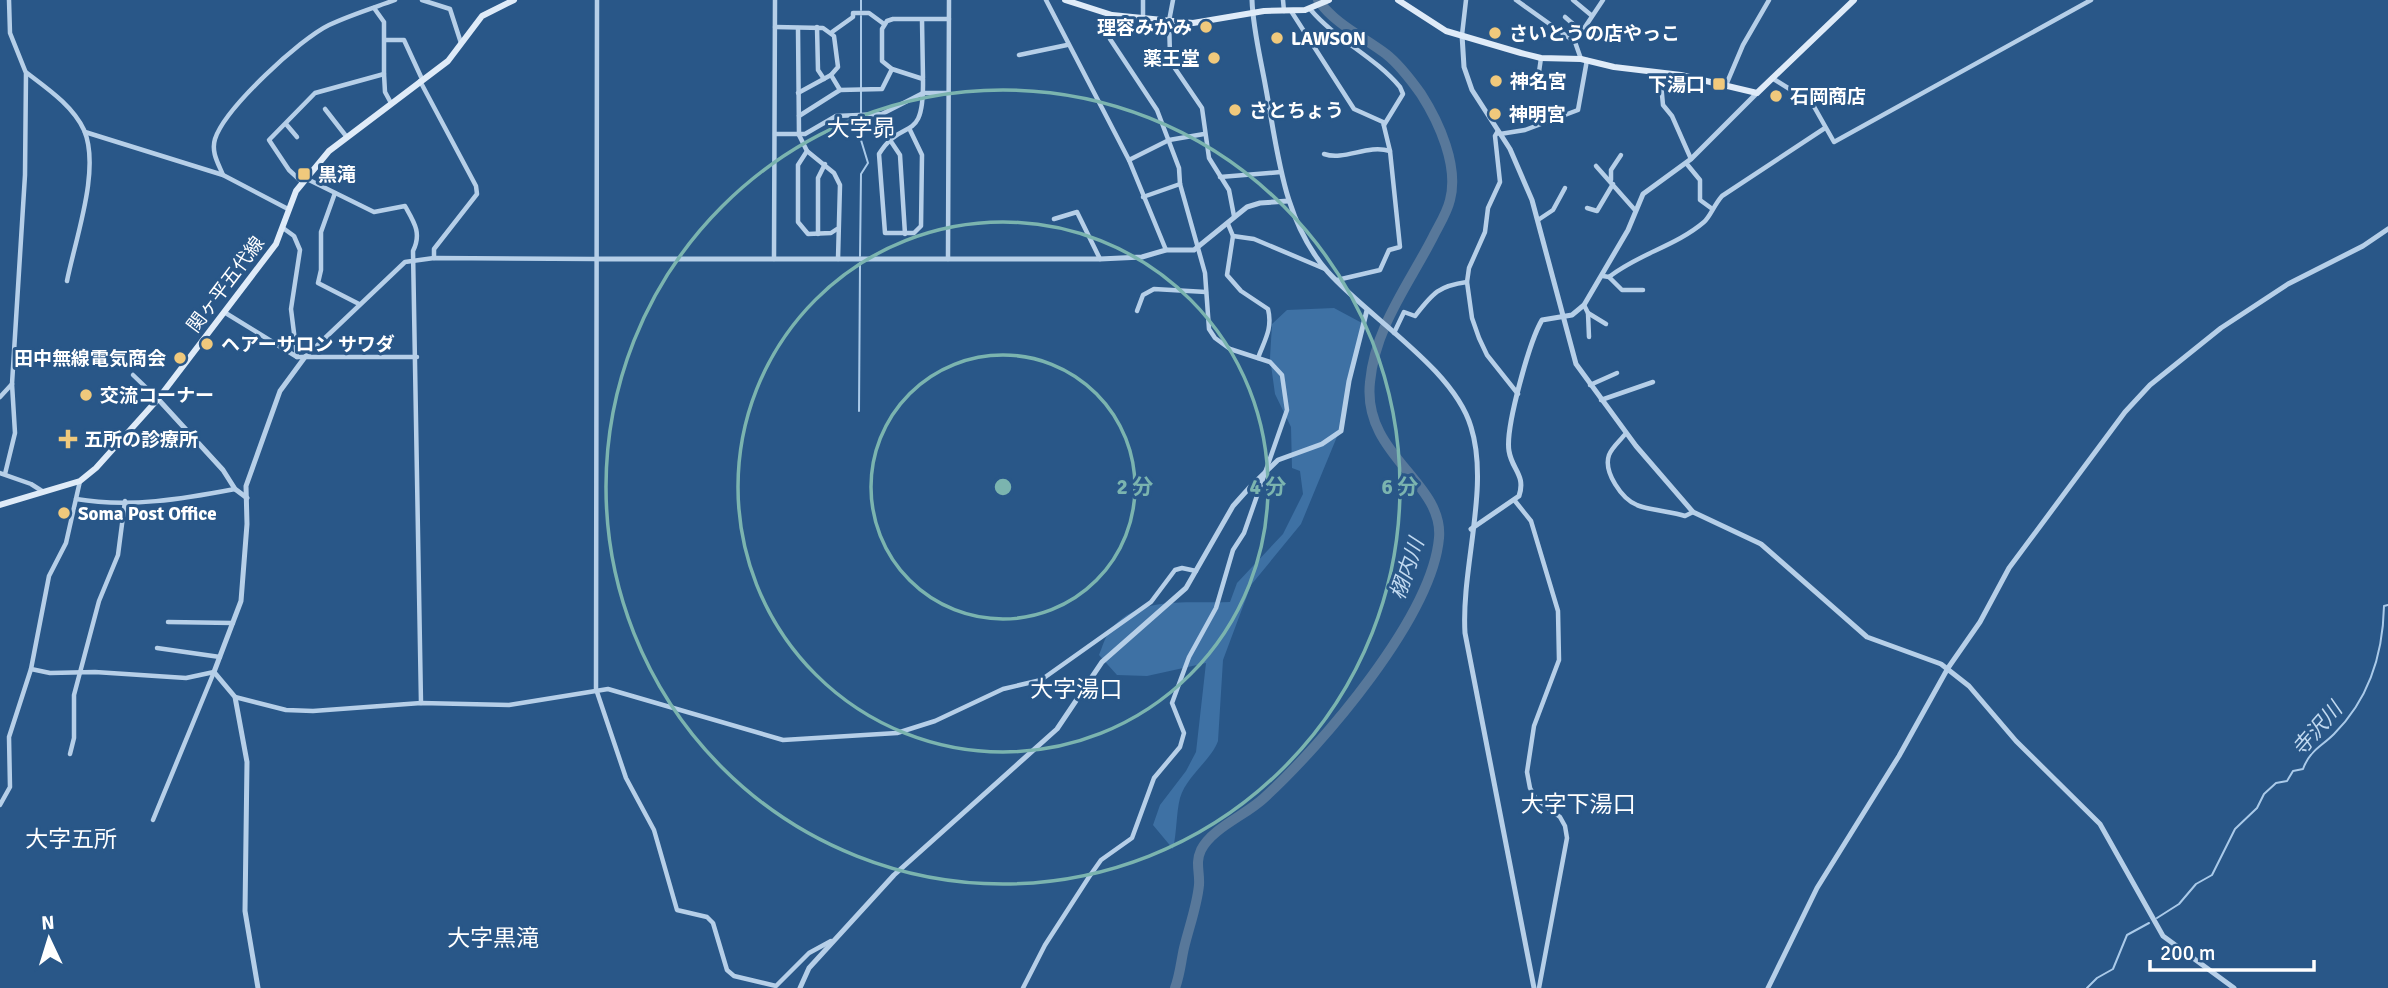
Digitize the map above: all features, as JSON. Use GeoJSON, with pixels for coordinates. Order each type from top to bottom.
{"type":"FeatureCollection","features":[{"type":"Feature","properties":{"kind":"main road","name":"関ヶ平五代線"},"geometry":{"type":"LineString","coordinates":[[0,505],[80,481],[96,468],[158,399],[276,244],[288,209],[303,180],[346,136],[448,61],[482,16],[514,0]]}},
{"type":"Feature","properties":{"kind":"main road"},"geometry":{"type":"LineString","coordinates":[[1065,0],[1112,15],[1143,20],[1200,22],[1252,13],[1311,9],[1329,0]]}},
{"type":"Feature","properties":{"kind":"main road"},"geometry":{"type":"LineString","coordinates":[[1398,0],[1434,26],[1541,58],[1584,59],[1757,93],[1854,0]]}},
{"type":"Feature","properties":{"kind":"street"},"geometry":{"type":"LineString","coordinates":[[9,0],[10,33],[26,73],[24,187],[12,384],[15,433],[3,474],[42,491]]}},
{"type":"Feature","properties":{"kind":"street"},"geometry":{"type":"LineString","coordinates":[[223,174],[214,151],[216,137],[242,100],[286,55],[327,26],[395,0]]}},
{"type":"Feature","properties":{"kind":"street"},"geometry":{"type":"LineString","coordinates":[[422,0],[450,9],[461,44]]}},
{"type":"Feature","properties":{"kind":"street"},"geometry":{"type":"LineString","coordinates":[[597,0],[596,689],[626,778],[654,830],[677,910],[707,917],[713,923],[727,970],[734,976],[776,986],[809,953],[835,939]]}},
{"type":"Feature","properties":{"kind":"street"},"geometry":{"type":"LineString","coordinates":[[774,259],[775,0]]}},
{"type":"Feature","properties":{"kind":"street"},"geometry":{"type":"LineString","coordinates":[[948,259],[949,0]]}},
{"type":"Feature","properties":{"kind":"street"},"geometry":{"type":"LineString","coordinates":[[1046,0],[1129,160],[1166,250]]}},
{"type":"Feature","properties":{"kind":"street"},"geometry":{"type":"LineString","coordinates":[[1143,0],[1143,20]]}},
{"type":"Feature","properties":{"kind":"street"},"geometry":{"type":"LineString","coordinates":[[1173,0],[1169,21],[1170,55],[1174,67],[1202,108],[1209,158],[1229,190],[1234,216]]}},
{"type":"Feature","properties":{"kind":"street"},"geometry":{"type":"LineString","coordinates":[[1252,0],[1252,13],[1288,201],[1302,234],[1326,270],[1448,386],[1472,428],[1477,475],[1464,596],[1465,633],[1536,988]]}},
{"type":"Feature","properties":{"kind":"street"},"geometry":{"type":"LineString","coordinates":[[1283,0],[1354,109],[1384,125]]}},
{"type":"Feature","properties":{"kind":"street"},"geometry":{"type":"LineString","coordinates":[[1466,0],[1462,54],[1467,79],[1522,175],[1538,220],[1570,349],[1589,386],[1693,512],[1761,544],[1867,637],[1948,668],[2100,824],[2162,936],[2234,988]]}},
{"type":"Feature","properties":{"kind":"street"},"geometry":{"type":"LineString","coordinates":[[1517,0],[1575,42],[1584,59],[1578,110],[1525,130],[1499,132],[1495,136],[1500,182],[1488,208],[1485,232],[1469,268],[1467,282],[1472,318],[1479,338],[1487,355],[1518,394]]}},
{"type":"Feature","properties":{"kind":"street"},"geometry":{"type":"LineString","coordinates":[[1573,0],[1591,15]]}},
{"type":"Feature","properties":{"kind":"street"},"geometry":{"type":"LineString","coordinates":[[1575,42],[1580,30],[1603,0]]}},
{"type":"Feature","properties":{"kind":"street"},"geometry":{"type":"LineString","coordinates":[[1726,85],[1743,46],[1769,0]]}},
{"type":"Feature","properties":{"kind":"street"},"geometry":{"type":"LineString","coordinates":[[1772,78],[1812,103],[1834,142],[2091,0]]}},
{"type":"Feature","properties":{"kind":"street"},"geometry":{"type":"LineString","coordinates":[[374,8],[384,22],[384,74],[386,92],[391,103]]}},
{"type":"Feature","properties":{"kind":"street"},"geometry":{"type":"LineString","coordinates":[[1311,9],[1331,32],[1364,54],[1403,94],[1384,125],[1390,151],[1399,247],[1389,250],[1380,270],[1336,280]]}},
{"type":"Feature","properties":{"kind":"street"},"geometry":{"type":"LineString","coordinates":[[832,32],[853,17],[853,13],[861,13],[884,24]]}},
{"type":"Feature","properties":{"kind":"street"},"geometry":{"type":"LineString","coordinates":[[1023,988],[1045,945],[1088,877],[1101,860],[1132,838],[1154,778],[1180,747],[1184,733],[1172,703],[1189,657],[1216,607],[1229,561],[1244,533],[1287,410],[1282,375],[1270,362],[1230,349],[1215,338],[1209,329],[1205,273],[1180,184],[1179,168],[1157,110],[1110,39],[1112,15]]}},
{"type":"Feature","properties":{"kind":"street"},"geometry":{"type":"LineString","coordinates":[[1565,17],[1580,30]]}},
{"type":"Feature","properties":{"kind":"street"},"geometry":{"type":"LineString","coordinates":[[884,24],[893,19],[949,19]]}},
{"type":"Feature","properties":{"kind":"street"},"geometry":{"type":"LineString","coordinates":[[910,130],[922,155],[922,220],[919,230],[905,234],[885,233],[879,154],[890,141],[910,130],[921,116],[922,20]]}},
{"type":"Feature","properties":{"kind":"street"},"geometry":{"type":"LineString","coordinates":[[884,24],[882,61],[892,69],[923,79]]}},
{"type":"Feature","properties":{"kind":"street"},"geometry":{"type":"LineString","coordinates":[[775,27],[817,27],[832,32]]}},
{"type":"Feature","properties":{"kind":"street"},"geometry":{"type":"LineString","coordinates":[[817,27],[818,70],[824,79]]}},
{"type":"Feature","properties":{"kind":"street"},"geometry":{"type":"LineString","coordinates":[[798,28],[799,135],[807,151],[825,164],[841,185],[837,229],[838,259]]}},
{"type":"Feature","properties":{"kind":"street"},"geometry":{"type":"LineString","coordinates":[[798,93],[831,75],[838,63],[832,32]]}},
{"type":"Feature","properties":{"kind":"street"},"geometry":{"type":"LineString","coordinates":[[385,40],[404,40],[421,80],[476,186],[477,194],[434,249],[434,258]]}},
{"type":"Feature","properties":{"kind":"street"},"geometry":{"type":"LineString","coordinates":[[1019,55],[1067,45]]}},
{"type":"Feature","properties":{"kind":"street"},"geometry":{"type":"LineString","coordinates":[[1537,86],[1541,58]]}},
{"type":"Feature","properties":{"kind":"street"},"geometry":{"type":"LineString","coordinates":[[799,116],[841,90],[882,89],[892,69]]}},
{"type":"Feature","properties":{"kind":"street"},"geometry":{"type":"LineString","coordinates":[[1660,72],[1663,105],[1672,116],[1689,161],[1700,180],[1700,200],[1711,208]]}},
{"type":"Feature","properties":{"kind":"street"},"geometry":{"type":"LineString","coordinates":[[26,73],[67,106],[85,132],[89,175],[67,281]]}},
{"type":"Feature","properties":{"kind":"street"},"geometry":{"type":"LineString","coordinates":[[384,74],[315,93],[270,141],[289,170],[303,180],[374,212],[405,206],[418,230],[419,239],[413,251],[417,356],[421,703]]}},
{"type":"Feature","properties":{"kind":"street"},"geometry":{"type":"LineString","coordinates":[[831,75],[841,90]]}},
{"type":"Feature","properties":{"kind":"street"},"geometry":{"type":"LineString","coordinates":[[775,134],[799,135],[811,132],[836,116],[882,114],[923,93],[949,93]]}},
{"type":"Feature","properties":{"kind":"street"},"geometry":{"type":"LineString","coordinates":[[1471,529],[1515,501],[1522,489],[1522,478],[1508,449],[1518,394],[1539,324],[1547,317],[1572,314],[1584,305],[1606,277],[1643,194],[1689,161],[1757,93]]}},
{"type":"Feature","properties":{"kind":"street"},"geometry":{"type":"LineString","coordinates":[[325,109],[346,136]]}},
{"type":"Feature","properties":{"kind":"street"},"geometry":{"type":"LineString","coordinates":[[882,114],[882,128],[900,155],[905,234]]}},
{"type":"Feature","properties":{"kind":"street"},"geometry":{"type":"LineString","coordinates":[[286,124],[297,137]]}},
{"type":"Feature","properties":{"kind":"street"},"geometry":{"type":"LineString","coordinates":[[1606,277],[1629,262],[1689,233],[1707,220],[1711,208],[1723,196],[1825,128]]}},
{"type":"Feature","properties":{"kind":"street"},"geometry":{"type":"LineString","coordinates":[[85,132],[223,174],[257,189],[288,209]]}},
{"type":"Feature","properties":{"kind":"street"},"geometry":{"type":"LineString","coordinates":[[1129,160],[1169,140],[1205,134]]}},
{"type":"Feature","properties":{"kind":"street"},"geometry":{"type":"LineString","coordinates":[[1324,154],[1332,156],[1377,147],[1390,151]]}},
{"type":"Feature","properties":{"kind":"street"},"geometry":{"type":"LineString","coordinates":[[807,151],[798,165],[797,222],[803,231],[818,234],[837,229]]}},
{"type":"Feature","properties":{"kind":"street"},"geometry":{"type":"LineString","coordinates":[[1587,208],[1597,211],[1612,183],[1611,170],[1621,155]]}},
{"type":"Feature","properties":{"kind":"street"},"geometry":{"type":"LineString","coordinates":[[818,234],[818,177],[825,164]]}},
{"type":"Feature","properties":{"kind":"street"},"geometry":{"type":"LineString","coordinates":[[1596,166],[1635,210]]}},
{"type":"Feature","properties":{"kind":"street"},"geometry":{"type":"LineString","coordinates":[[1219,177],[1282,172]]}},
{"type":"Feature","properties":{"kind":"street"},"geometry":{"type":"LineString","coordinates":[[1143,197],[1180,184]]}},
{"type":"Feature","properties":{"kind":"street"},"geometry":{"type":"LineString","coordinates":[[1538,220],[1553,210],[1565,188]]}},
{"type":"Feature","properties":{"kind":"street"},"geometry":{"type":"LineString","coordinates":[[335,193],[321,232],[321,270],[318,283],[359,304]]}},
{"type":"Feature","properties":{"kind":"street"},"geometry":{"type":"LineString","coordinates":[[153,820],[233,623],[244,572],[246,486],[280,391],[305,357],[395,269],[415,259],[434,258],[1100,260],[1142,257],[1166,250],[1198,248],[1234,216],[1260,203],[1288,201]]}},
{"type":"Feature","properties":{"kind":"street"},"geometry":{"type":"LineString","coordinates":[[1054,219],[1077,212],[1100,260]]}},
{"type":"Feature","properties":{"kind":"street"},"geometry":{"type":"LineString","coordinates":[[1228,224],[1233,236],[1227,275],[1241,291],[1268,309],[1270,317],[1268,341],[1258,358]]}},
{"type":"Feature","properties":{"kind":"street"},"geometry":{"type":"LineString","coordinates":[[283,228],[295,236],[300,250],[290,309],[297,357]]}},
{"type":"Feature","properties":{"kind":"street"},"geometry":{"type":"LineString","coordinates":[[1768,988],[1811,899],[1948,668],[1980,622],[2021,549],[2119,419],[2150,385],[2197,346],[2253,306],[2363,246],[2388,229]]}},
{"type":"Feature","properties":{"kind":"street"},"geometry":{"type":"LineString","coordinates":[[1233,236],[1254,239],[1287,251],[1314,267],[1326,270]]}},
{"type":"Feature","properties":{"kind":"street"},"geometry":{"type":"LineString","coordinates":[[1606,277],[1622,290],[1643,290]]}},
{"type":"Feature","properties":{"kind":"street"},"geometry":{"type":"LineString","coordinates":[[1392,332],[1404,312],[1415,316],[1443,286],[1467,282]]}},
{"type":"Feature","properties":{"kind":"street"},"geometry":{"type":"LineString","coordinates":[[1137,311],[1143,295],[1154,289],[1206,292]]}},
{"type":"Feature","properties":{"kind":"street"},"geometry":{"type":"LineString","coordinates":[[1584,305],[1588,313],[1589,337]]}},
{"type":"Feature","properties":{"kind":"street"},"geometry":{"type":"LineString","coordinates":[[800,988],[809,968],[894,875],[1057,729],[1102,662],[1186,588],[1233,506],[1266,471],[1278,460],[1322,444],[1341,431],[1349,381],[1367,310]]}},
{"type":"Feature","properties":{"kind":"street"},"geometry":{"type":"LineString","coordinates":[[224,312],[297,357],[417,356]]}},
{"type":"Feature","properties":{"kind":"street"},"geometry":{"type":"LineString","coordinates":[[1588,313],[1606,324]]}},
{"type":"Feature","properties":{"kind":"street"},"geometry":{"type":"LineString","coordinates":[[1589,386],[1617,373]]}},
{"type":"Feature","properties":{"kind":"street"},"geometry":{"type":"LineString","coordinates":[[133,375],[223,470],[235,489],[247,498]]}},
{"type":"Feature","properties":{"kind":"street"},"geometry":{"type":"LineString","coordinates":[[1601,401],[1653,382]]}},
{"type":"Feature","properties":{"kind":"street"},"geometry":{"type":"LineString","coordinates":[[0,397],[12,384]]}},
{"type":"Feature","properties":{"kind":"street"},"geometry":{"type":"LineString","coordinates":[[1626,433],[1609,455],[1608,464],[1623,495],[1638,506],[1661,508],[1685,516],[1693,512]]}},
{"type":"Feature","properties":{"kind":"street"},"geometry":{"type":"LineString","coordinates":[[0,805],[10,787],[9,737],[32,669],[49,576],[66,543],[80,481]]}},
{"type":"Feature","properties":{"kind":"street"},"geometry":{"type":"LineString","coordinates":[[76,499],[169,501],[235,489]]}},
{"type":"Feature","properties":{"kind":"street"},"geometry":{"type":"LineString","coordinates":[[70,754],[74,738],[74,695],[78,674],[99,601],[118,555],[125,501]]}},
{"type":"Feature","properties":{"kind":"street"},"geometry":{"type":"LineString","coordinates":[[1515,501],[1531,521],[1558,611],[1559,660],[1534,726],[1527,772],[1530,788],[1536,799],[1560,817],[1565,825],[1567,838],[1536,988]]}},
{"type":"Feature","properties":{"kind":"street"},"geometry":{"type":"LineString","coordinates":[[235,697],[286,710],[421,703],[509,705],[596,689],[619,692],[783,740],[904,732],[1003,689],[1041,680],[1151,602],[1175,570],[1182,568],[1196,571]]}},
{"type":"Feature","properties":{"kind":"street"},"geometry":{"type":"LineString","coordinates":[[168,622],[233,623]]}},
{"type":"Feature","properties":{"kind":"street"},"geometry":{"type":"LineString","coordinates":[[157,648],[220,657]]}},
{"type":"Feature","properties":{"kind":"street"},"geometry":{"type":"LineString","coordinates":[[32,669],[78,674],[146,674],[187,678],[214,672]]}},
{"type":"Feature","properties":{"kind":"street"},"geometry":{"type":"LineString","coordinates":[[214,672],[235,697],[247,762],[245,911],[258,988]]}},
{"type":"Feature","properties":{"kind":"shaded area"},"geometry":{"type":"Polygon","coordinates":[[[1334,308],[1362,323],[1341,427],[1301,524],[1251,585],[1223,660],[1218,741],[1210,756],[1183,790],[1173,849],[1153,825],[1160,805],[1186,771],[1196,752],[1206,663],[1147,676],[1117,675],[1099,655],[1110,630],[1135,611],[1166,603],[1230,602],[1237,583],[1283,534],[1303,494],[1300,471],[1292,468],[1291,427],[1275,394],[1270,358],[1272,324],[1287,310],[1334,308]]]}},
{"type":"Feature","properties":{"kind":"waterway"},"geometry":{"type":"LineString","coordinates":[[861,0],[861,10]]}},
{"type":"Feature","properties":{"kind":"waterway","name":"栩内川"},"geometry":{"type":"LineString","coordinates":[[1175,988],[1197,901],[1198,859],[1201,850],[1221,828],[1257,804],[1288,775],[1371,678],[1417,604],[1432,570],[1439,538],[1437,518],[1429,500],[1378,429],[1371,407],[1370,382],[1373,362],[1394,306],[1449,205],[1452,187],[1450,159],[1434,118],[1405,73],[1386,54],[1333,16],[1318,0]]}},
{"type":"Feature","properties":{"kind":"waterway"},"geometry":{"type":"LineString","coordinates":[[860,256],[861,174],[868,163],[861,140],[861,16]]}},
{"type":"Feature","properties":{"kind":"waterway"},"geometry":{"type":"LineString","coordinates":[[859,411],[860,263]]}},
{"type":"Feature","properties":{"kind":"waterway","name":"寺沢川"},"geometry":{"type":"LineString","coordinates":[[2157,918],[2179,904],[2196,884],[2212,875],[2235,829],[2257,808],[2264,794],[2276,783],[2287,781],[2293,771],[2303,769],[2312,753],[2346,720],[2372,675],[2381,641],[2384,606],[2388,605]]}},
{"type":"Feature","properties":{"kind":"waterway"},"geometry":{"type":"LineString","coordinates":[[2087,988],[2097,978],[2113,969],[2127,935],[2149,923]]}},
{"type":"Feature","properties":{"kind":"place","name":"理容みかみ"},"geometry":{"type":"Point","coordinates":[1206,27]}},
{"type":"Feature","properties":{"kind":"place","name":"さいとうの店やっこ"},"geometry":{"type":"Point","coordinates":[1495,33]}},
{"type":"Feature","properties":{"kind":"place","name":"LAWSON"},"geometry":{"type":"Point","coordinates":[1277,38]}},
{"type":"Feature","properties":{"kind":"place","name":"薬王堂"},"geometry":{"type":"Point","coordinates":[1214,58]}},
{"type":"Feature","properties":{"kind":"place","name":"神名宮"},"geometry":{"type":"Point","coordinates":[1496,81]}},
{"type":"Feature","properties":{"kind":"place","name":"下湯口"},"geometry":{"type":"Point","coordinates":[1719,84]}},
{"type":"Feature","properties":{"kind":"place","name":"石岡商店"},"geometry":{"type":"Point","coordinates":[1776,96]}},
{"type":"Feature","properties":{"kind":"place","name":"さとちょう"},"geometry":{"type":"Point","coordinates":[1235,110]}},
{"type":"Feature","properties":{"kind":"place","name":"神明宮"},"geometry":{"type":"Point","coordinates":[1495,114]}},
{"type":"Feature","properties":{"kind":"place","name":"黒滝"},"geometry":{"type":"Point","coordinates":[304,174]}},
{"type":"Feature","properties":{"kind":"place","name":"ヘアーサロン サワダ"},"geometry":{"type":"Point","coordinates":[207,344]}},
{"type":"Feature","properties":{"kind":"place","name":"田中無線電気商会"},"geometry":{"type":"Point","coordinates":[180,358]}},
{"type":"Feature","properties":{"kind":"place","name":"交流コーナー"},"geometry":{"type":"Point","coordinates":[86,395]}},
{"type":"Feature","properties":{"kind":"place","name":"五所の診療所"},"geometry":{"type":"Point","coordinates":[68,439]}},
{"type":"Feature","properties":{"kind":"place","name":"Soma Post Office"},"geometry":{"type":"Point","coordinates":[64,513]}},
{"type":"Feature","properties":{"kind":"district","name":"大字昴"},"geometry":{"type":"Point","coordinates":[861,128]}},
{"type":"Feature","properties":{"kind":"district","name":"大字湯口"},"geometry":{"type":"Point","coordinates":[1076,689]}},
{"type":"Feature","properties":{"kind":"district","name":"大字下湯口"},"geometry":{"type":"Point","coordinates":[1578,804]}},
{"type":"Feature","properties":{"kind":"district","name":"大字五所"},"geometry":{"type":"Point","coordinates":[71,839]}},
{"type":"Feature","properties":{"kind":"district","name":"大字黒滝"},"geometry":{"type":"Point","coordinates":[493,938]}}]}
